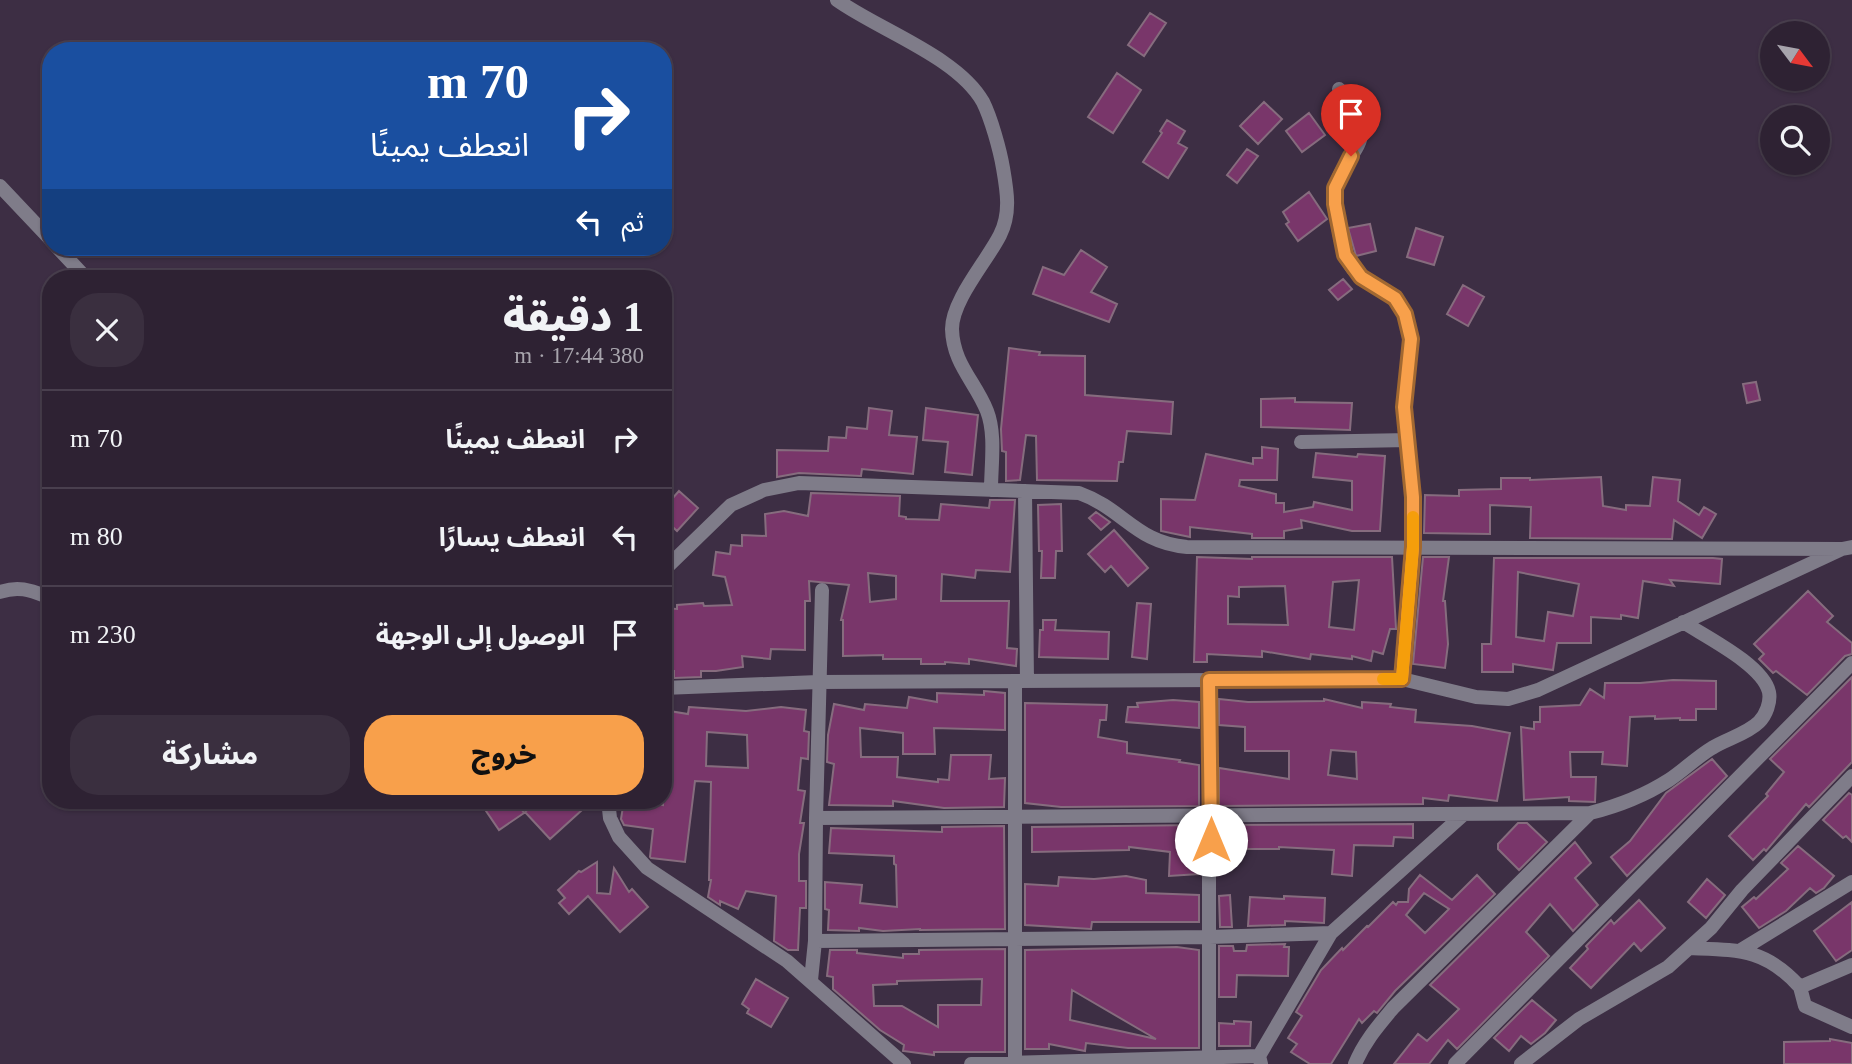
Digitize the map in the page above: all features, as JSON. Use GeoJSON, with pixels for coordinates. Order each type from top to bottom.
{"type":"FeatureCollection","features":[{"type":"Feature","properties":{"kind":"street"},"geometry":{"type":"LineString","coordinates":[[836,0],[929,54],[957,74],[983,103],[1002,161],[1007,214],[1001,234],[959,304],[952,327],[963,372],[987,412],[990,429],[991,490]]}},
{"type":"Feature","properties":{"kind":"street"},"geometry":{"type":"LineString","coordinates":[[1339,89],[1352,103],[1362,126],[1361,139],[1335,188],[1335,204],[1345,255],[1361,277],[1395,298],[1409,327],[1411,339],[1404,407],[1413,497],[1413,547],[1402,679]]}},
{"type":"Feature","properties":{"kind":"street"},"geometry":{"type":"LineString","coordinates":[[0,186],[42,230]]}},
{"type":"Feature","properties":{"kind":"street"},"geometry":{"type":"LineString","coordinates":[[65,256],[79,270]]}},
{"type":"Feature","properties":{"kind":"street"},"geometry":{"type":"LineString","coordinates":[[1301,442],[1409,440]]}},
{"type":"Feature","properties":{"kind":"street"},"geometry":{"type":"LineString","coordinates":[[672,562],[731,505],[764,490],[799,483],[1079,493],[1096,499],[1147,537],[1167,545],[1847,548]]}},
{"type":"Feature","properties":{"kind":"street"},"geometry":{"type":"LineString","coordinates":[[1015,1063],[1016,816],[1025,491]]}},
{"type":"Feature","properties":{"kind":"street"},"geometry":{"type":"LineString","coordinates":[[672,688],[818,682],[1402,679],[1476,697],[1508,699],[1538,690],[1847,548]]}},
{"type":"Feature","properties":{"kind":"street"},"geometry":{"type":"LineString","coordinates":[[0,592],[25,588],[42,595]]}},
{"type":"Feature","properties":{"kind":"street"},"geometry":{"type":"LineString","coordinates":[[811,980],[815,941],[818,682],[822,590]]}},
{"type":"Feature","properties":{"kind":"street"},"geometry":{"type":"LineString","coordinates":[[816,818],[1590,813],[1638,797],[1669,779],[1710,749],[1759,722],[1766,711],[1770,702],[1769,690],[1760,675],[1744,661],[1683,622]]}},
{"type":"Feature","properties":{"kind":"street"},"geometry":{"type":"LineString","coordinates":[[1455,1064],[1852,663]]}},
{"type":"Feature","properties":{"kind":"street"},"geometry":{"type":"LineString","coordinates":[[1209,680],[1209,1057]]}},
{"type":"Feature","properties":{"kind":"street"},"geometry":{"type":"LineString","coordinates":[[1521,1064],[1579,1019],[1668,967],[1711,928],[1742,890],[1852,776]]}},
{"type":"Feature","properties":{"kind":"street"},"geometry":{"type":"LineString","coordinates":[[609,809],[619,837],[631,853],[647,867],[787,961],[904,1064]]}},
{"type":"Feature","properties":{"kind":"street"},"geometry":{"type":"LineString","coordinates":[[1355,1064],[1360,1051],[1393,1008],[1590,813]]}},
{"type":"Feature","properties":{"kind":"street"},"geometry":{"type":"LineString","coordinates":[[971,1064],[1209,1057],[1260,1060],[1331,933],[1464,814]]}},
{"type":"Feature","properties":{"kind":"street"},"geometry":{"type":"LineString","coordinates":[[1741,950],[1852,881]]}},
{"type":"Feature","properties":{"kind":"street"},"geometry":{"type":"LineString","coordinates":[[815,941],[1210,937],[1331,933]]}},
{"type":"Feature","properties":{"kind":"street"},"geometry":{"type":"LineString","coordinates":[[1689,948],[1741,950],[1769,961],[1788,974],[1800,987],[1805,1006],[1852,1027]]}},
{"type":"Feature","properties":{"kind":"street"},"geometry":{"type":"LineString","coordinates":[[1800,987],[1852,965]]}},
{"type":"Feature","properties":{"kind":"building"},"geometry":{"type":"Polygon","coordinates":[[[1150,13],[1166,23],[1144,56],[1128,45],[1150,13]]]}},
{"type":"Feature","properties":{"kind":"building"},"geometry":{"type":"Polygon","coordinates":[[[1117,73],[1141,90],[1113,133],[1088,117],[1117,73]]]}},
{"type":"Feature","properties":{"kind":"building"},"geometry":{"type":"Polygon","coordinates":[[[1264,102],[1282,119],[1258,144],[1240,126],[1264,102]]]}},
{"type":"Feature","properties":{"kind":"building"},"geometry":{"type":"Polygon","coordinates":[[[1309,113],[1325,135],[1302,152],[1286,131],[1309,113]]]}},
{"type":"Feature","properties":{"kind":"building"},"geometry":{"type":"Polygon","coordinates":[[[1167,120],[1185,131],[1178,143],[1187,148],[1168,178],[1143,162],[1162,133],[1160,131],[1167,120]]]}},
{"type":"Feature","properties":{"kind":"building"},"geometry":{"type":"Polygon","coordinates":[[[1247,149],[1258,156],[1237,183],[1227,175],[1247,149]]]}},
{"type":"Feature","properties":{"kind":"building"},"geometry":{"type":"Polygon","coordinates":[[[1309,192],[1327,219],[1298,241],[1286,224],[1289,222],[1283,212],[1309,192]]]}},
{"type":"Feature","properties":{"kind":"building"},"geometry":{"type":"Polygon","coordinates":[[[1370,224],[1376,251],[1356,256],[1348,228],[1370,224]]]}},
{"type":"Feature","properties":{"kind":"building"},"geometry":{"type":"Polygon","coordinates":[[[1416,228],[1443,237],[1434,265],[1407,257],[1416,228]]]}},
{"type":"Feature","properties":{"kind":"building"},"geometry":{"type":"Polygon","coordinates":[[[1081,250],[1107,267],[1091,292],[1117,304],[1109,322],[1033,294],[1043,267],[1064,275],[1081,250]]]}},
{"type":"Feature","properties":{"kind":"building"},"geometry":{"type":"Polygon","coordinates":[[[1343,279],[1352,289],[1338,300],[1329,290],[1343,279]]]}},
{"type":"Feature","properties":{"kind":"building"},"geometry":{"type":"Polygon","coordinates":[[[1463,285],[1484,297],[1468,326],[1447,314],[1463,285]]]}},
{"type":"Feature","properties":{"kind":"building"},"geometry":{"type":"Polygon","coordinates":[[[1009,348],[1040,352],[1039,355],[1085,356],[1085,395],[1173,402],[1171,434],[1127,431],[1123,462],[1119,462],[1117,481],[1037,480],[1036,436],[1026,435],[1020,480],[1006,481],[1006,452],[1002,451],[1001,429],[1009,348]]]}},
{"type":"Feature","properties":{"kind":"building"},"geometry":{"type":"Polygon","coordinates":[[[1756,382],[1760,400],[1747,403],[1743,384],[1756,382]]]}},
{"type":"Feature","properties":{"kind":"building"},"geometry":{"type":"Polygon","coordinates":[[[1295,398],[1295,402],[1352,403],[1350,430],[1261,427],[1261,399],[1295,398]]]}},
{"type":"Feature","properties":{"kind":"building"},"geometry":{"type":"Polygon","coordinates":[[[869,408],[892,411],[889,435],[917,437],[913,474],[862,469],[861,476],[799,473],[777,477],[777,450],[828,451],[829,437],[846,438],[847,427],[867,429],[869,408]]]}},
{"type":"Feature","properties":{"kind":"building"},"geometry":{"type":"Polygon","coordinates":[[[926,408],[978,415],[972,475],[945,472],[948,442],[923,440],[926,408]]]}},
{"type":"Feature","properties":{"kind":"building"},"geometry":{"type":"Polygon","coordinates":[[[1262,447],[1278,449],[1277,480],[1240,480],[1239,486],[1276,494],[1276,503],[1284,503],[1284,512],[1313,507],[1314,502],[1352,510],[1352,481],[1313,477],[1316,453],[1357,457],[1358,454],[1385,456],[1380,531],[1352,531],[1301,520],[1302,528],[1284,531],[1284,538],[1252,538],[1252,534],[1190,527],[1190,537],[1161,531],[1161,499],[1195,500],[1206,454],[1253,464],[1253,458],[1262,458],[1262,447]]]}},
{"type":"Feature","properties":{"kind":"building"},"geometry":{"type":"Polygon","coordinates":[[[1601,477],[1603,506],[1626,510],[1626,505],[1650,506],[1653,477],[1680,480],[1678,501],[1699,515],[1704,507],[1716,514],[1702,538],[1674,520],[1672,539],[1530,538],[1531,507],[1490,505],[1490,534],[1424,533],[1425,495],[1459,496],[1459,490],[1501,489],[1501,478],[1530,480],[1601,477]]]}},
{"type":"Feature","properties":{"kind":"building"},"geometry":{"type":"Polygon","coordinates":[[[679,491],[698,508],[677,531],[672,526],[672,499],[679,491]]]}},
{"type":"Feature","properties":{"kind":"building"},"geometry":{"type":"Polygon","coordinates":[[[811,493],[900,496],[899,516],[906,519],[939,520],[941,504],[989,508],[990,500],[1015,500],[1010,572],[976,570],[975,578],[942,574],[941,601],[1009,601],[1007,648],[1017,649],[1016,666],[969,659],[969,664],[921,664],[921,659],[883,659],[883,655],[843,656],[841,620],[849,585],[809,581],[810,601],[805,601],[805,650],[771,649],[770,659],[742,656],[743,667],[701,671],[701,677],[674,678],[672,609],[677,609],[677,605],[703,603],[704,606],[732,605],[725,577],[713,575],[716,552],[730,554],[731,545],[742,546],[742,535],[766,536],[765,514],[784,511],[808,516],[811,493]],[[868,573],[870,602],[896,599],[896,576],[868,573]]]}},
{"type":"Feature","properties":{"kind":"building"},"geometry":{"type":"Polygon","coordinates":[[[1061,504],[1062,551],[1056,551],[1055,578],[1041,578],[1042,551],[1039,551],[1038,505],[1061,504]]]}},
{"type":"Feature","properties":{"kind":"building"},"geometry":{"type":"Polygon","coordinates":[[[1096,512],[1110,522],[1101,530],[1089,518],[1096,512]]]}},
{"type":"Feature","properties":{"kind":"building"},"geometry":{"type":"Polygon","coordinates":[[[1114,530],[1148,568],[1128,586],[1111,566],[1105,572],[1088,554],[1114,530]]]}},
{"type":"Feature","properties":{"kind":"building"},"geometry":{"type":"Polygon","coordinates":[[[1197,557],[1392,557],[1396,629],[1390,629],[1383,654],[1373,651],[1371,661],[1352,656],[1352,659],[1311,654],[1310,659],[1262,651],[1262,657],[1207,654],[1207,662],[1194,662],[1197,557]],[[1359,580],[1333,582],[1329,627],[1354,630],[1359,580]],[[1285,586],[1239,587],[1239,597],[1228,596],[1228,624],[1288,625],[1285,586]]]}},
{"type":"Feature","properties":{"kind":"building"},"geometry":{"type":"Polygon","coordinates":[[[1423,557],[1449,557],[1443,601],[1448,644],[1445,668],[1413,664],[1423,557]]]}},
{"type":"Feature","properties":{"kind":"building"},"geometry":{"type":"Polygon","coordinates":[[[1494,558],[1722,559],[1720,584],[1670,580],[1674,586],[1643,581],[1638,618],[1621,615],[1621,619],[1591,617],[1591,643],[1557,643],[1553,670],[1513,664],[1513,672],[1482,672],[1482,644],[1491,644],[1494,558]],[[1518,572],[1516,637],[1544,641],[1548,612],[1573,616],[1579,584],[1518,572]]]}},
{"type":"Feature","properties":{"kind":"building"},"geometry":{"type":"Polygon","coordinates":[[[1808,591],[1833,616],[1827,622],[1852,643],[1852,654],[1845,656],[1807,695],[1776,671],[1773,673],[1759,659],[1764,654],[1754,644],[1808,591]]]}},
{"type":"Feature","properties":{"kind":"building"},"geometry":{"type":"Polygon","coordinates":[[[1137,603],[1151,604],[1147,659],[1132,657],[1137,603]]]}},
{"type":"Feature","properties":{"kind":"building"},"geometry":{"type":"Polygon","coordinates":[[[1043,620],[1056,620],[1055,630],[1109,632],[1108,659],[1039,657],[1043,620]]]}},
{"type":"Feature","properties":{"kind":"building"},"geometry":{"type":"Polygon","coordinates":[[[1852,677],[1852,762],[1809,807],[1806,804],[1766,851],[1764,849],[1753,860],[1729,836],[1768,796],[1766,794],[1784,772],[1770,759],[1852,677]]]}},
{"type":"Feature","properties":{"kind":"building"},"geometry":{"type":"Polygon","coordinates":[[[1716,681],[1716,709],[1696,709],[1696,720],[1655,719],[1655,716],[1630,717],[1627,766],[1602,764],[1603,752],[1570,752],[1571,777],[1596,777],[1595,802],[1569,801],[1569,797],[1524,800],[1521,727],[1534,729],[1534,722],[1540,722],[1540,707],[1580,705],[1590,689],[1604,698],[1605,683],[1716,681]]]}},
{"type":"Feature","properties":{"kind":"building"},"geometry":{"type":"Polygon","coordinates":[[[984,691],[1005,693],[1005,730],[934,728],[935,754],[903,754],[903,733],[860,728],[861,757],[898,757],[897,777],[938,782],[938,779],[949,780],[951,755],[991,755],[989,779],[1005,778],[1004,807],[944,808],[893,801],[893,806],[829,805],[834,764],[827,762],[828,735],[834,704],[864,710],[865,704],[907,708],[909,697],[937,702],[937,693],[984,695],[984,691]]]}},
{"type":"Feature","properties":{"kind":"building"},"geometry":{"type":"Polygon","coordinates":[[[1219,699],[1248,702],[1324,699],[1362,708],[1362,702],[1391,704],[1390,707],[1416,710],[1415,722],[1472,726],[1510,733],[1497,801],[1449,795],[1448,801],[1423,798],[1423,804],[1219,806],[1219,768],[1289,779],[1289,751],[1245,751],[1245,727],[1219,725],[1219,699]],[[1331,750],[1328,775],[1357,779],[1356,752],[1331,750]]]}},
{"type":"Feature","properties":{"kind":"building"},"geometry":{"type":"Polygon","coordinates":[[[1173,700],[1199,702],[1199,728],[1126,722],[1128,707],[1138,707],[1137,703],[1173,700]]]}},
{"type":"Feature","properties":{"kind":"building"},"geometry":{"type":"Polygon","coordinates":[[[1025,703],[1107,705],[1106,720],[1100,720],[1098,737],[1127,742],[1127,753],[1199,765],[1199,806],[1061,807],[1025,803],[1025,703]]]}},
{"type":"Feature","properties":{"kind":"building"},"geometry":{"type":"Polygon","coordinates":[[[689,707],[746,711],[781,707],[806,710],[804,731],[809,732],[808,759],[801,758],[798,790],[805,791],[800,823],[804,823],[799,854],[799,881],[806,881],[806,908],[800,908],[798,950],[788,950],[774,941],[776,896],[746,891],[738,909],[720,901],[720,905],[708,897],[711,880],[711,782],[695,781],[685,862],[651,858],[653,829],[624,825],[621,819],[623,809],[672,809],[672,711],[688,714],[689,707]],[[707,732],[706,766],[748,768],[747,735],[707,732]]]}},
{"type":"Feature","properties":{"kind":"building"},"geometry":{"type":"Polygon","coordinates":[[[1712,759],[1727,776],[1627,876],[1611,857],[1630,841],[1666,793],[1712,759]]]}},
{"type":"Feature","properties":{"kind":"building"},"geometry":{"type":"Polygon","coordinates":[[[1849,793],[1852,795],[1852,842],[1846,836],[1843,838],[1823,820],[1849,793]]]}},
{"type":"Feature","properties":{"kind":"building"},"geometry":{"type":"Polygon","coordinates":[[[485,809],[521,809],[524,813],[499,830],[485,809]]]}},
{"type":"Feature","properties":{"kind":"building"},"geometry":{"type":"Polygon","coordinates":[[[528,809],[582,810],[550,839],[525,812],[528,809]]]}},
{"type":"Feature","properties":{"kind":"building"},"geometry":{"type":"Polygon","coordinates":[[[1518,823],[1527,823],[1547,842],[1519,870],[1498,849],[1498,844],[1518,823]]]}},
{"type":"Feature","properties":{"kind":"building"},"geometry":{"type":"Polygon","coordinates":[[[1413,824],[1413,838],[1394,837],[1393,846],[1354,845],[1352,876],[1332,874],[1334,850],[1279,847],[1227,849],[1228,872],[1219,873],[1219,825],[1413,824]]]}},
{"type":"Feature","properties":{"kind":"building"},"geometry":{"type":"Polygon","coordinates":[[[1199,825],[1199,874],[1169,876],[1170,852],[1129,847],[1129,850],[1032,852],[1032,827],[1199,825]]]}},
{"type":"Feature","properties":{"kind":"building"},"geometry":{"type":"Polygon","coordinates":[[[1004,826],[1005,929],[828,930],[829,910],[825,909],[825,882],[862,885],[860,903],[897,907],[894,856],[829,853],[831,828],[942,832],[942,827],[1004,826]]]}},
{"type":"Feature","properties":{"kind":"building"},"geometry":{"type":"Polygon","coordinates":[[[1575,842],[1591,863],[1575,878],[1598,905],[1573,931],[1550,904],[1526,932],[1549,956],[1457,1049],[1448,1040],[1429,1064],[1394,1064],[1418,1034],[1427,1041],[1459,1009],[1430,985],[1575,842]]]}},
{"type":"Feature","properties":{"kind":"building"},"geometry":{"type":"Polygon","coordinates":[[[1798,846],[1834,876],[1824,888],[1816,893],[1810,888],[1786,911],[1759,928],[1742,907],[1754,897],[1756,899],[1788,869],[1781,863],[1798,846]]]}},
{"type":"Feature","properties":{"kind":"building"},"geometry":{"type":"Polygon","coordinates":[[[597,862],[597,893],[610,894],[614,868],[629,892],[632,889],[648,907],[620,932],[588,896],[569,914],[559,903],[565,898],[558,890],[579,871],[597,862]]]}},
{"type":"Feature","properties":{"kind":"building"},"geometry":{"type":"Polygon","coordinates":[[[1420,875],[1452,900],[1477,875],[1495,894],[1395,991],[1377,1013],[1374,1011],[1362,1023],[1359,1019],[1331,1064],[1310,1064],[1291,1052],[1297,1044],[1288,1038],[1302,1016],[1296,1012],[1321,970],[1393,902],[1396,905],[1398,902],[1408,902],[1409,889],[1420,875]],[[1424,893],[1406,915],[1425,933],[1449,909],[1424,893]]]}},
{"type":"Feature","properties":{"kind":"building"},"geometry":{"type":"Polygon","coordinates":[[[1126,876],[1146,880],[1146,893],[1199,895],[1199,922],[1092,922],[1091,929],[1025,925],[1025,884],[1058,886],[1059,877],[1094,879],[1126,876]]]}},
{"type":"Feature","properties":{"kind":"building"},"geometry":{"type":"Polygon","coordinates":[[[1707,879],[1725,895],[1706,918],[1688,902],[1707,879]]]}},
{"type":"Feature","properties":{"kind":"building"},"geometry":{"type":"Polygon","coordinates":[[[1230,895],[1232,927],[1220,927],[1219,896],[1230,895]]]}},
{"type":"Feature","properties":{"kind":"building"},"geometry":{"type":"Polygon","coordinates":[[[1284,896],[1325,898],[1324,923],[1285,921],[1285,925],[1248,926],[1250,897],[1284,899],[1284,896]]]}},
{"type":"Feature","properties":{"kind":"building"},"geometry":{"type":"Polygon","coordinates":[[[1639,900],[1665,928],[1641,951],[1634,943],[1591,988],[1570,968],[1588,949],[1586,946],[1611,920],[1614,924],[1639,900]]]}},
{"type":"Feature","properties":{"kind":"building"},"geometry":{"type":"Polygon","coordinates":[[[1852,902],[1852,950],[1836,961],[1814,931],[1852,902]]]}},
{"type":"Feature","properties":{"kind":"building"},"geometry":{"type":"Polygon","coordinates":[[[1285,944],[1284,947],[1289,947],[1288,976],[1237,975],[1236,997],[1219,997],[1219,946],[1233,946],[1234,951],[1246,951],[1247,945],[1285,944]]]}},
{"type":"Feature","properties":{"kind":"building"},"geometry":{"type":"Polygon","coordinates":[[[1177,947],[1199,950],[1199,1048],[1128,1048],[1086,1043],[1085,1051],[1049,1044],[1049,1049],[1025,1049],[1025,950],[1177,947]],[[1072,990],[1070,1020],[1156,1039],[1072,990]]]}},
{"type":"Feature","properties":{"kind":"building"},"geometry":{"type":"Polygon","coordinates":[[[1005,949],[1005,1052],[934,1052],[934,1055],[903,1051],[904,1045],[880,1030],[833,989],[833,977],[827,976],[830,950],[857,950],[857,953],[903,958],[903,954],[919,954],[919,950],[1005,949]],[[982,979],[897,981],[897,984],[873,985],[874,1006],[902,1006],[938,1027],[938,1005],[981,1005],[982,979]]]}},
{"type":"Feature","properties":{"kind":"building"},"geometry":{"type":"Polygon","coordinates":[[[756,979],[788,998],[771,1027],[747,1013],[749,1009],[742,1004],[756,979]]]}},
{"type":"Feature","properties":{"kind":"building"},"geometry":{"type":"Polygon","coordinates":[[[1532,1000],[1556,1020],[1531,1044],[1521,1036],[1509,1051],[1494,1038],[1532,1000]]]}},
{"type":"Feature","properties":{"kind":"building"},"geometry":{"type":"Polygon","coordinates":[[[1234,1021],[1251,1022],[1250,1046],[1219,1046],[1219,1023],[1234,1024],[1234,1021]]]}},
{"type":"Feature","properties":{"kind":"building"},"geometry":{"type":"Polygon","coordinates":[[[1830,1039],[1852,1043],[1852,1064],[1784,1064],[1784,1042],[1830,1039]]]}},
{"type":"Feature","properties":{"kind":"slow traffic"},"geometry":{"type":"LineString","coordinates":[[1383,679],[1402,679],[1413,517]]}},
{"type":"Feature","properties":{"kind":"route"},"geometry":{"type":"LineString","coordinates":[[1211,840],[1209,680],[1402,679],[1413,547],[1413,497],[1404,407],[1411,339],[1405,314],[1395,298],[1361,277],[1345,255],[1335,204],[1335,188],[1351,156]]}}]}
